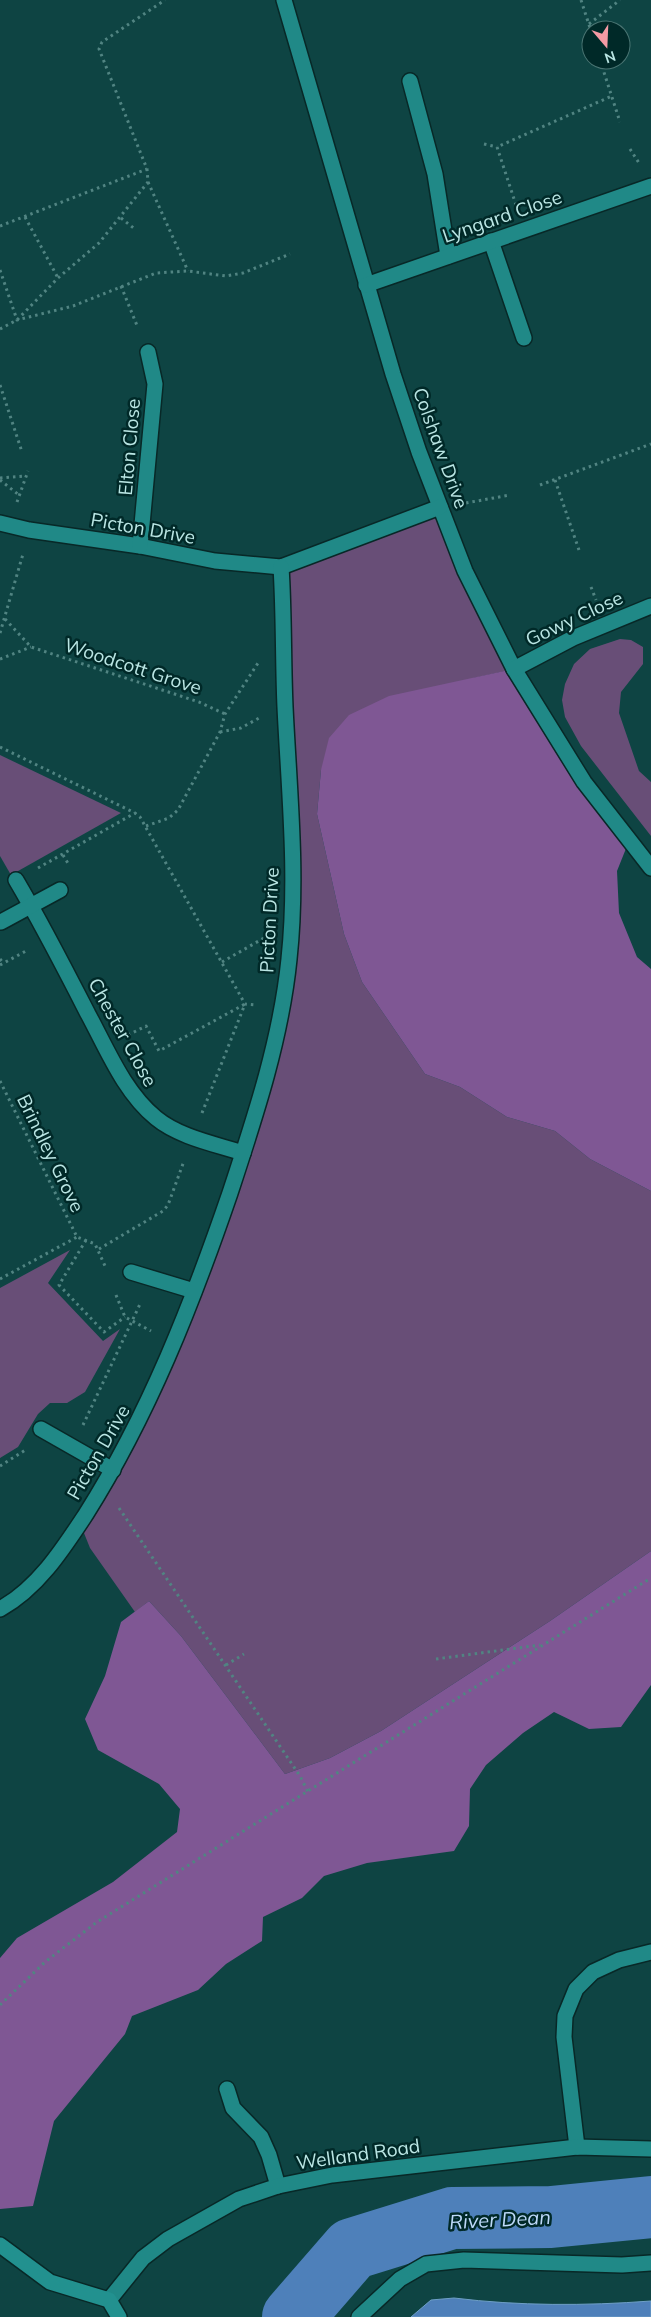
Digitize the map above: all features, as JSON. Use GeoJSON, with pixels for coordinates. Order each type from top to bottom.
{"type":"FeatureCollection","features":[{"type":"Feature","properties":{"kind":"main road"},"geometry":{"type":"LineString","coordinates":[[0,2246],[50,2282],[109,2300],[119,2317]]}},
{"type":"Feature","properties":{"kind":"street","name":"Colshaw Drive"},"geometry":{"type":"LineString","coordinates":[[284,0],[366,284],[413,435],[466,571],[514,669],[584,782],[651,868]]}},
{"type":"Feature","properties":{"kind":"street"},"geometry":{"type":"LineString","coordinates":[[410,81],[435,174],[448,256]]}},
{"type":"Feature","properties":{"kind":"street","name":"Lyngard Close"},"geometry":{"type":"LineString","coordinates":[[366,284],[651,186]]}},
{"type":"Feature","properties":{"kind":"street"},"geometry":{"type":"LineString","coordinates":[[491,240],[524,338]]}},
{"type":"Feature","properties":{"kind":"street","name":"Elton Close"},"geometry":{"type":"LineString","coordinates":[[140,546],[155,384],[148,352]]}},
{"type":"Feature","properties":{"kind":"street","name":"Picton Drive"},"geometry":{"type":"LineString","coordinates":[[0,523],[29,530],[140,546],[215,561],[281,567],[440,507]]}},
{"type":"Feature","properties":{"kind":"street","name":"Picton Drive"},"geometry":{"type":"LineString","coordinates":[[0,1608],[29,1588],[70,1538],[113,1470],[148,1404],[175,1343],[243,1153],[277,1035],[289,963],[293,921],[292,826],[285,703],[281,567]]}},
{"type":"Feature","properties":{"kind":"street","name":"Gowy Close"},"geometry":{"type":"LineString","coordinates":[[514,669],[573,638],[651,608]]}},
{"type":"Feature","properties":{"kind":"street","name":"Chester Close"},"geometry":{"type":"LineString","coordinates":[[16,880],[106,1046],[137,1099],[155,1118],[171,1128],[243,1153]]}},
{"type":"Feature","properties":{"kind":"street"},"geometry":{"type":"LineString","coordinates":[[1,922],[60,890]]}},
{"type":"Feature","properties":{"kind":"street"},"geometry":{"type":"LineString","coordinates":[[131,1272],[194,1291]]}},
{"type":"Feature","properties":{"kind":"street"},"geometry":{"type":"LineString","coordinates":[[46,1432],[113,1470]]}},
{"type":"Feature","properties":{"kind":"street"},"geometry":{"type":"LineString","coordinates":[[577,2147],[564,2037],[565,2016],[576,1989],[592,1972],[619,1960],[651,1952]]}},
{"type":"Feature","properties":{"kind":"street"},"geometry":{"type":"LineString","coordinates":[[227,2089],[234,2108],[260,2136],[269,2155],[278,2186]]}},
{"type":"Feature","properties":{"kind":"street","name":"Welland Road"},"geometry":{"type":"LineString","coordinates":[[109,2300],[143,2258],[168,2239],[239,2200],[278,2186],[332,2176],[577,2147],[651,2149]]}},
{"type":"Feature","properties":{"kind":"street"},"geometry":{"type":"LineString","coordinates":[[359,2317],[400,2279],[426,2264],[464,2260],[622,2265],[651,2263]]}},
{"type":"Feature","properties":{"kind":"path"},"geometry":{"type":"LineString","coordinates":[[165,0],[102,42],[99,49],[147,169],[148,182],[188,271]]}},
{"type":"Feature","properties":{"kind":"path"},"geometry":{"type":"LineString","coordinates":[[581,0],[588,20]]}},
{"type":"Feature","properties":{"kind":"path"},"geometry":{"type":"LineString","coordinates":[[594,20],[620,0]]}},
{"type":"Feature","properties":{"kind":"path"},"geometry":{"type":"LineString","coordinates":[[603,70],[620,122]]}},
{"type":"Feature","properties":{"kind":"path"},"geometry":{"type":"LineString","coordinates":[[484,144],[497,147],[612,96]]}},
{"type":"Feature","properties":{"kind":"path"},"geometry":{"type":"LineString","coordinates":[[497,147],[523,230]]}},
{"type":"Feature","properties":{"kind":"path"},"geometry":{"type":"LineString","coordinates":[[0,226],[147,169]]}},
{"type":"Feature","properties":{"kind":"path"},"geometry":{"type":"LineString","coordinates":[[17,320],[58,278],[98,243],[148,182]]}},
{"type":"Feature","properties":{"kind":"path"},"geometry":{"type":"LineString","coordinates":[[25,217],[58,278]]}},
{"type":"Feature","properties":{"kind":"path"},"geometry":{"type":"LineString","coordinates":[[120,218],[136,230]]}},
{"type":"Feature","properties":{"kind":"path"},"geometry":{"type":"LineString","coordinates":[[0,329],[17,320],[72,306],[156,273],[188,271],[226,276],[243,273],[290,254]]}},
{"type":"Feature","properties":{"kind":"path"},"geometry":{"type":"LineString","coordinates":[[0,270],[17,320]]}},
{"type":"Feature","properties":{"kind":"path"},"geometry":{"type":"LineString","coordinates":[[121,286],[148,352]]}},
{"type":"Feature","properties":{"kind":"path"},"geometry":{"type":"LineString","coordinates":[[0,385],[22,452]]}},
{"type":"Feature","properties":{"kind":"path"},"geometry":{"type":"LineString","coordinates":[[540,485],[651,444]]}},
{"type":"Feature","properties":{"kind":"path"},"geometry":{"type":"LineString","coordinates":[[28,473],[19,493],[0,479],[28,473]]}},
{"type":"Feature","properties":{"kind":"path"},"geometry":{"type":"LineString","coordinates":[[555,480],[580,553]]}},
{"type":"Feature","properties":{"kind":"path"},"geometry":{"type":"LineString","coordinates":[[440,507],[510,495]]}},
{"type":"Feature","properties":{"kind":"path"},"geometry":{"type":"LineString","coordinates":[[0,633],[29,530]]}},
{"type":"Feature","properties":{"kind":"path","name":"Woodcott Grove"},"geometry":{"type":"LineString","coordinates":[[5,619],[31,647],[199,702],[225,714]]}},
{"type":"Feature","properties":{"kind":"path"},"geometry":{"type":"LineString","coordinates":[[146,826],[169,818],[178,810],[220,732],[225,714],[283,631]]}},
{"type":"Feature","properties":{"kind":"path"},"geometry":{"type":"LineString","coordinates":[[0,659],[31,647]]}},
{"type":"Feature","properties":{"kind":"path"},"geometry":{"type":"LineString","coordinates":[[220,732],[241,728],[285,703]]}},
{"type":"Feature","properties":{"kind":"path"},"geometry":{"type":"LineString","coordinates":[[0,747],[135,813],[146,826],[245,1004]]}},
{"type":"Feature","properties":{"kind":"path"},"geometry":{"type":"LineString","coordinates":[[16,880],[135,813]]}},
{"type":"Feature","properties":{"kind":"path"},"geometry":{"type":"LineString","coordinates":[[222,962],[293,921]]}},
{"type":"Feature","properties":{"kind":"path"},"geometry":{"type":"LineString","coordinates":[[0,959],[1,964],[16,958]]}},
{"type":"Feature","properties":{"kind":"path"},"geometry":{"type":"LineString","coordinates":[[102,1258],[98,1249],[152,1219],[168,1205],[245,1004]]}},
{"type":"Feature","properties":{"kind":"path"},"geometry":{"type":"LineString","coordinates":[[106,1046],[146,1026],[159,1051],[245,1004],[259,1005],[255,1031],[277,1035]]}},
{"type":"Feature","properties":{"kind":"path","name":"Brindley Grove"},"geometry":{"type":"LineString","coordinates":[[0,1081],[77,1236],[95,1244],[98,1249]]}},
{"type":"Feature","properties":{"kind":"path","name":"Brindley Grove"},"geometry":{"type":"LineString","coordinates":[[0,1279],[77,1236]]}},
{"type":"Feature","properties":{"kind":"path"},"geometry":{"type":"LineString","coordinates":[[86,1240],[60,1285],[104,1332],[125,1317]]}},
{"type":"Feature","properties":{"kind":"path"},"geometry":{"type":"LineString","coordinates":[[75,1421],[83,1425],[152,1278]]}},
{"type":"Feature","properties":{"kind":"path"},"geometry":{"type":"LineString","coordinates":[[114,1289],[125,1317],[175,1343]]}},
{"type":"Feature","properties":{"kind":"path"},"geometry":{"type":"LineString","coordinates":[[103,1487],[226,1665],[300,1776],[308,1792]]}},
{"type":"Feature","properties":{"kind":"path"},"geometry":{"type":"LineString","coordinates":[[0,2005],[44,1962],[97,1922],[651,1578]]}},
{"type":"Feature","properties":{"kind":"path"},"geometry":{"type":"LineString","coordinates":[[436,1659],[544,1645]]}},
{"type":"Feature","properties":{"kind":"path"},"geometry":{"type":"LineString","coordinates":[[226,1665],[244,1654]]}},
{"type":"Feature","properties":{"kind":"shaded area"},"geometry":{"type":"Polygon","coordinates":[[[440,507],[514,669],[474,678],[321,770],[317,814],[344,934],[362,982],[425,1074],[460,1087],[507,1117],[555,1131],[590,1159],[651,1191],[651,1551],[550,1621],[381,1731],[330,1758],[285,1774],[181,1636],[149,1601],[135,1612],[90,1548],[80,1523],[103,1487],[221,1218],[289,963],[281,567],[440,507]]]}},
{"type":"Feature","properties":{"kind":"shaded area"},"geometry":{"type":"Polygon","coordinates":[[[620,639],[631,640],[643,647],[643,664],[621,692],[619,713],[639,771],[651,782],[651,836],[581,746],[565,717],[562,700],[565,684],[574,664],[590,649],[620,639]]]}},
{"type":"Feature","properties":{"kind":"shaded area"},"geometry":{"type":"Polygon","coordinates":[[[514,669],[629,841],[617,871],[619,913],[637,957],[651,969],[651,1191],[590,1159],[555,1131],[507,1117],[460,1087],[425,1074],[362,982],[344,934],[317,814],[321,770],[329,738],[349,715],[389,696],[514,669]]]}},
{"type":"Feature","properties":{"kind":"shaded area"},"geometry":{"type":"Polygon","coordinates":[[[0,755],[121,813],[11,875],[0,856],[0,755]]]}},
{"type":"Feature","properties":{"kind":"shaded area"},"geometry":{"type":"Polygon","coordinates":[[[70,1250],[48,1283],[103,1341],[120,1329],[85,1392],[67,1403],[50,1403],[38,1414],[18,1447],[0,1458],[0,1288],[70,1250]]]}},
{"type":"Feature","properties":{"kind":"shaded area"},"geometry":{"type":"Polygon","coordinates":[[[651,1551],[651,1685],[621,1727],[589,1729],[554,1712],[523,1733],[486,1765],[470,1789],[469,1826],[454,1851],[367,1863],[324,1876],[302,1898],[263,1917],[262,1941],[226,1964],[198,1990],[132,2016],[125,2034],[54,2121],[33,2206],[0,2209],[0,1958],[17,1938],[113,1882],[177,1832],[180,1809],[159,1784],[98,1750],[85,1719],[105,1676],[121,1622],[149,1601],[181,1636],[285,1774],[330,1758],[381,1731],[550,1621],[651,1551]]]}},
{"type":"Feature","properties":{"kind":"water"},"geometry":{"type":"Polygon","coordinates":[[[454,2298],[503,2303],[552,2304],[602,2304],[651,2301],[651,2317],[411,2317],[431,2300],[454,2298]]]}},
{"type":"Feature","properties":{"kind":"waterway","name":"River Dean"},"geometry":{"type":"LineString","coordinates":[[293,2317],[352,2249],[452,2218],[551,2217],[651,2207]]}}]}
